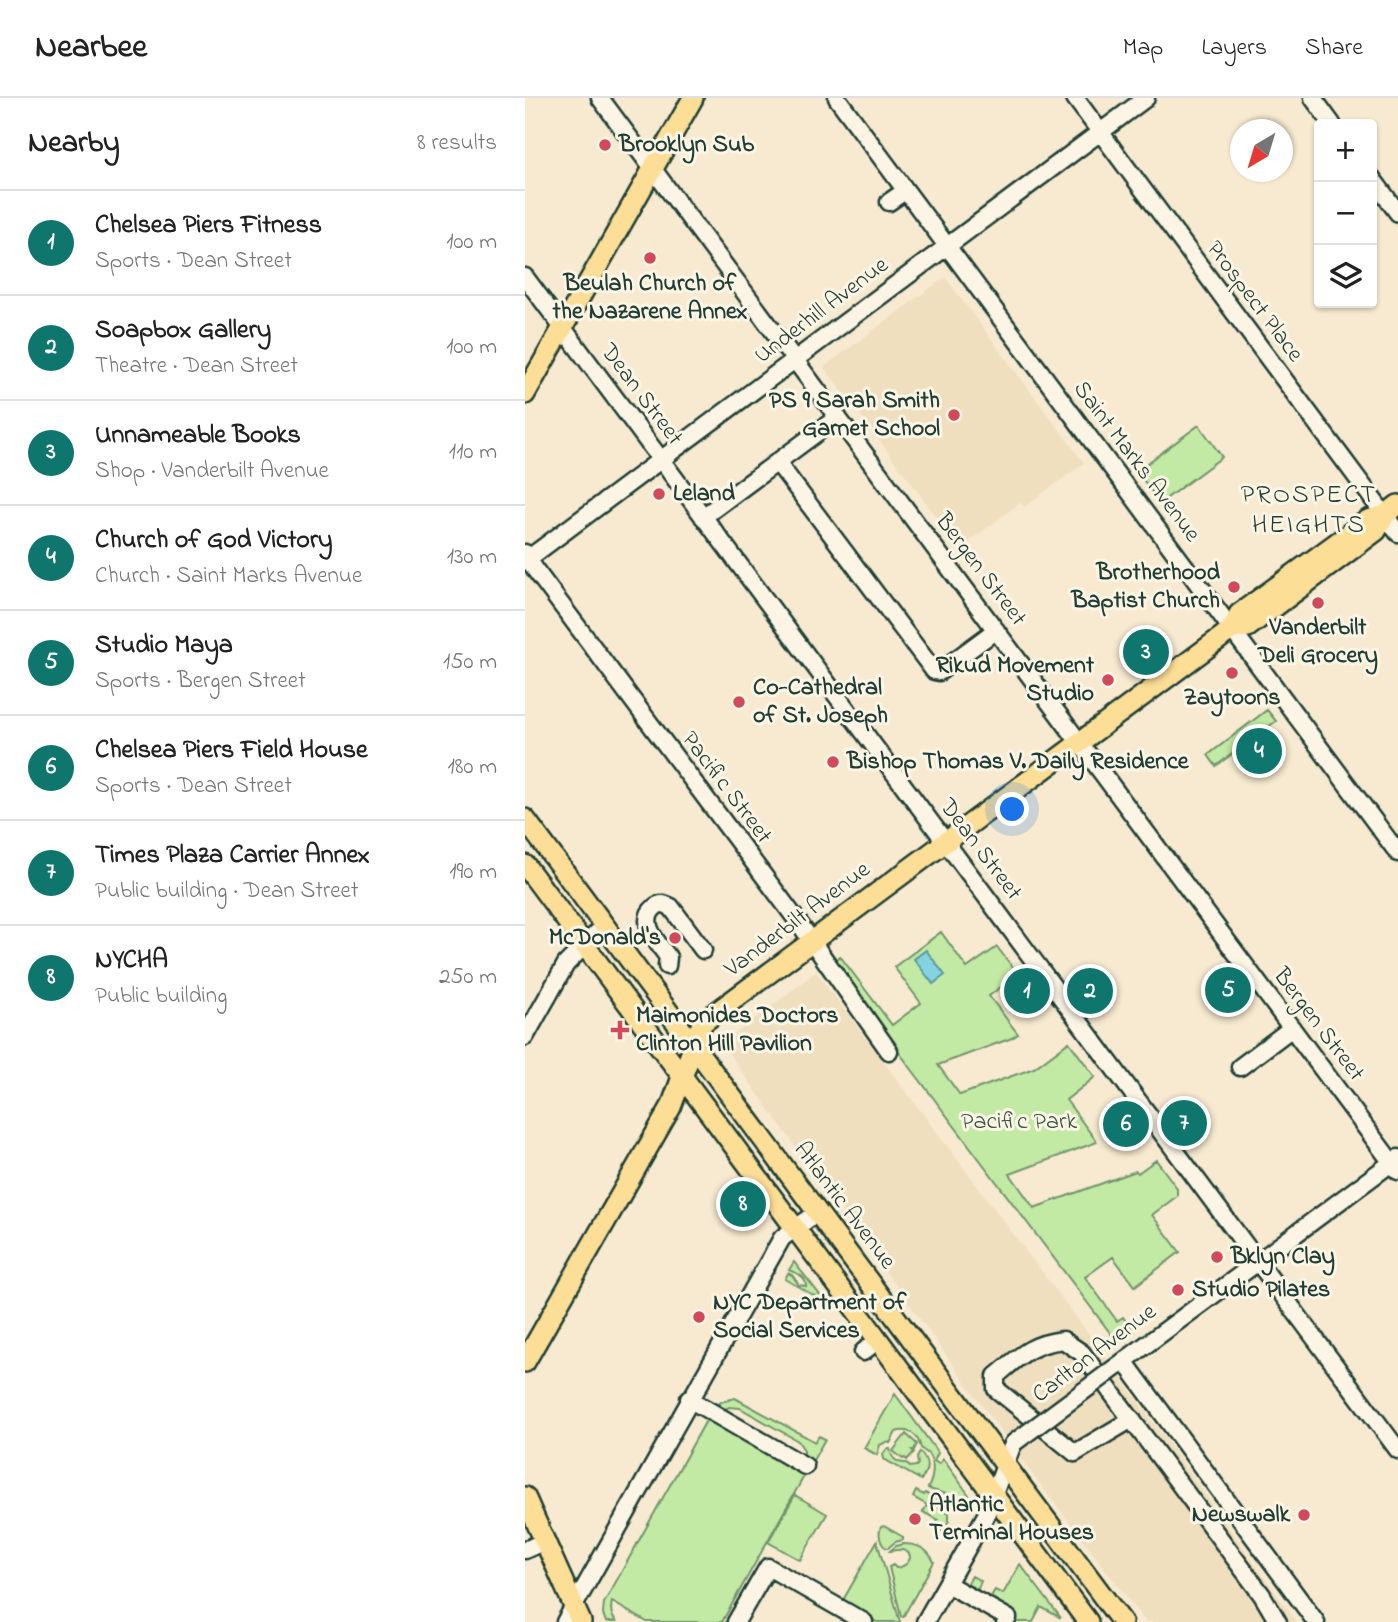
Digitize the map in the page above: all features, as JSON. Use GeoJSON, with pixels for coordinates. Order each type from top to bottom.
{"type":"FeatureCollection","features":[{"type":"Feature","properties":{"kind":"main road"},"geometry":{"type":"LineString","coordinates":[[525,394],[693,98]]}},
{"type":"Feature","properties":{"kind":"main road","name":"Vanderbilt Avenue"},"geometry":{"type":"LineString","coordinates":[[525,1362],[671,1107],[702,1023],[1232,629],[1248,627],[1377,531],[1391,510]]}},
{"type":"Feature","properties":{"kind":"main road","name":"Atlantic Avenue"},"geometry":{"type":"LineString","coordinates":[[525,819],[1122,1622]]}},
{"type":"Feature","properties":{"kind":"main road"},"geometry":{"type":"LineString","coordinates":[[525,865],[795,1228],[871,1346],[994,1495],[1088,1622]]}},
{"type":"Feature","properties":{"kind":"main road"},"geometry":{"type":"LineString","coordinates":[[525,1497],[578,1613]]}},
{"type":"Feature","properties":{"kind":"street","name":"Bergen Street"},"geometry":{"type":"LineString","coordinates":[[600,98],[1396,1164]]}},
{"type":"Feature","properties":{"kind":"street","name":"Saint Marks Avenue"},"geometry":{"type":"LineString","coordinates":[[837,98],[1398,853]]}},
{"type":"Feature","properties":{"kind":"street","name":"Prospect Place"},"geometry":{"type":"LineString","coordinates":[[1075,98],[1391,510],[1398,533]]}},
{"type":"Feature","properties":{"kind":"street","name":"Underhill Avenue"},"geometry":{"type":"LineString","coordinates":[[526,558],[1146,98]]}},
{"type":"Feature","properties":{"kind":"street"},"geometry":{"type":"LineString","coordinates":[[1313,98],[1328,119]]}},
{"type":"Feature","properties":{"kind":"street"},"geometry":{"type":"LineString","coordinates":[[1375,182],[1398,213]]}},
{"type":"Feature","properties":{"kind":"street"},"geometry":{"type":"LineString","coordinates":[[889,202],[905,191]]}},
{"type":"Feature","properties":{"kind":"street","name":"Dean Street"},"geometry":{"type":"LineString","coordinates":[[525,277],[1398,1450]]}},
{"type":"Feature","properties":{"kind":"street"},"geometry":{"type":"LineString","coordinates":[[703,517],[838,417]]}},
{"type":"Feature","properties":{"kind":"street"},"geometry":{"type":"LineString","coordinates":[[777,462],[934,671],[939,672],[996,630]]}},
{"type":"Feature","properties":{"kind":"street","name":"Pacific Street"},"geometry":{"type":"LineString","coordinates":[[526,558],[811,941],[889,1051]]}},
{"type":"Feature","properties":{"kind":"street"},"geometry":{"type":"LineString","coordinates":[[667,965],[668,957],[650,933],[648,924],[649,915],[658,905],[671,907],[703,950]]}},
{"type":"Feature","properties":{"kind":"street"},"geometry":{"type":"LineString","coordinates":[[525,1037],[566,964],[604,926]]}},
{"type":"Feature","properties":{"kind":"street"},"geometry":{"type":"LineString","coordinates":[[1240,1067],[1292,1028]]}},
{"type":"Feature","properties":{"kind":"street","name":"Carlton Avenue"},"geometry":{"type":"LineString","coordinates":[[925,1622],[947,1584],[965,1565],[1015,1442],[1257,1261],[1396,1164]]}},
{"type":"Feature","properties":{"kind":"street"},"geometry":{"type":"LineString","coordinates":[[565,1622],[578,1613],[689,1399],[782,1238],[818,1212]]}},
{"type":"Feature","properties":{"kind":"street"},"geometry":{"type":"LineString","coordinates":[[1132,1419],[1075,1453],[996,1389],[996,1376],[1023,1354],[1043,1343],[1063,1340],[1082,1353],[1132,1419],[1262,1595],[1278,1622]]}},
{"type":"Feature","properties":{"kind":"street"},"geometry":{"type":"LineString","coordinates":[[1124,1361],[1316,1622]]}},
{"type":"Feature","properties":{"kind":"street"},"geometry":{"type":"LineString","coordinates":[[689,1399],[805,1466]]}},
{"type":"Feature","properties":{"kind":"street"},"geometry":{"type":"LineString","coordinates":[[525,1550],[545,1541]]}},
{"type":"Feature","properties":{"kind":"street"},"geometry":{"type":"LineString","coordinates":[[736,1622],[768,1567],[865,1622]]}},
{"type":"Feature","properties":{"kind":"street"},"geometry":{"type":"LineString","coordinates":[[947,1584],[1008,1618],[1005,1622]]}},
{"type":"Feature","properties":{"kind":"shaded area","name":"PS 9 Sarah Smith Garnet School"},"geometry":{"type":"Polygon","coordinates":[[[945,277],[1084,463],[1024,507],[1020,503],[960,548],[824,367],[945,277]]]}},
{"type":"Feature","properties":{"kind":"shaded area"},"geometry":{"type":"Polygon","coordinates":[[[816,972],[1109,1361],[1297,1622],[1146,1622],[1023,1462],[722,1044],[816,972]]]}},
{"type":"Feature","properties":{"kind":"green space"},"geometry":{"type":"Polygon","coordinates":[[[1199,425],[1222,457],[1160,503],[1137,471],[1199,425]]]}},
{"type":"Feature","properties":{"kind":"green space"},"geometry":{"type":"Polygon","coordinates":[[[1267,710],[1276,721],[1216,766],[1208,755],[1267,710]]]}},
{"type":"Feature","properties":{"kind":"green space","name":"Pacific Park"},"geometry":{"type":"Polygon","coordinates":[[[941,932],[967,968],[997,947],[1018,974],[989,996],[1018,1034],[938,1065],[960,1095],[1034,1068],[1069,1042],[1095,1077],[1066,1100],[1097,1142],[1010,1174],[1034,1208],[1136,1171],[1138,1173],[1156,1160],[1177,1188],[1177,1196],[1152,1215],[1180,1252],[1135,1286],[1113,1257],[1085,1277],[1117,1321],[1123,1317],[1134,1332],[1117,1342],[834,962],[840,956],[892,1025],[921,1003],[894,967],[941,932]]]}},
{"type":"Feature","properties":{"kind":"green space"},"geometry":{"type":"Polygon","coordinates":[[[794,1262],[822,1300],[785,1279],[788,1273],[799,1285],[806,1286],[803,1277],[789,1270],[794,1262]]]}},
{"type":"Feature","properties":{"kind":"green space"},"geometry":{"type":"Polygon","coordinates":[[[895,1394],[938,1453],[934,1461],[939,1464],[943,1459],[968,1497],[959,1500],[952,1495],[928,1488],[933,1472],[931,1459],[910,1432],[896,1432],[890,1443],[880,1445],[877,1455],[864,1448],[895,1394]]]}},
{"type":"Feature","properties":{"kind":"green space"},"geometry":{"type":"Polygon","coordinates":[[[735,1398],[815,1442],[819,1436],[825,1439],[722,1622],[647,1622],[612,1602],[611,1613],[616,1622],[606,1622],[603,1614],[604,1603],[712,1410],[721,1402],[735,1398]],[[729,1407],[723,1410],[804,1461],[804,1450],[798,1441],[740,1408],[729,1407]]]}},
{"type":"Feature","properties":{"kind":"green space"},"geometry":{"type":"Polygon","coordinates":[[[906,1434],[917,1444],[907,1460],[893,1451],[906,1434]]]}},
{"type":"Feature","properties":{"kind":"green space"},"geometry":{"type":"Polygon","coordinates":[[[890,1449],[895,1459],[910,1467],[918,1464],[920,1452],[927,1466],[921,1480],[884,1459],[883,1454],[890,1449]]]}},
{"type":"Feature","properties":{"kind":"green space"},"geometry":{"type":"Polygon","coordinates":[[[916,1491],[937,1500],[940,1508],[949,1513],[949,1521],[942,1531],[935,1527],[938,1520],[923,1512],[927,1505],[913,1497],[916,1491]]]}},
{"type":"Feature","properties":{"kind":"green space"},"geometry":{"type":"Polygon","coordinates":[[[795,1495],[827,1514],[800,1560],[768,1542],[795,1495]]]}},
{"type":"Feature","properties":{"kind":"green space"},"geometry":{"type":"Polygon","coordinates":[[[884,1526],[903,1537],[903,1540],[885,1547],[880,1536],[881,1527],[884,1526]]]}},
{"type":"Feature","properties":{"kind":"green space"},"geometry":{"type":"Polygon","coordinates":[[[877,1541],[900,1622],[877,1622],[842,1602],[877,1541]]]}},
{"type":"Feature","properties":{"kind":"green space"},"geometry":{"type":"Polygon","coordinates":[[[903,1544],[921,1548],[929,1553],[934,1562],[903,1617],[889,1567],[901,1567],[908,1562],[910,1556],[906,1552],[890,1551],[903,1544]]]}},
{"type":"Feature","properties":{"kind":"green space"},"geometry":{"type":"Polygon","coordinates":[[[1020,1564],[1061,1618],[1041,1607],[1033,1622],[1012,1622],[964,1590],[972,1576],[981,1581],[977,1591],[990,1598],[995,1590],[1003,1594],[1020,1564]]]}},
{"type":"Feature","properties":{"kind":"water"},"geometry":{"type":"Polygon","coordinates":[[[926,950],[945,975],[933,984],[914,959],[926,950]]]}},
{"type":"Feature","properties":{"kind":"place","name":"Brooklyn Sub"},"geometry":{"type":"Point","coordinates":[605,145]}},
{"type":"Feature","properties":{"kind":"place","name":"Beulah Church of the Nazarene Annex"},"geometry":{"type":"Point","coordinates":[650,258]}},
{"type":"Feature","properties":{"kind":"place","name":"PS 9 Sarah Smith Garnet School"},"geometry":{"type":"Point","coordinates":[954,415]}},
{"type":"Feature","properties":{"kind":"place","name":"Leland"},"geometry":{"type":"Point","coordinates":[659,494]}},
{"type":"Feature","properties":{"kind":"place","name":"Brotherhood Baptist Church"},"geometry":{"type":"Point","coordinates":[1234,587]}},
{"type":"Feature","properties":{"kind":"place","name":"Vanderbilt Deli Grocery"},"geometry":{"type":"Point","coordinates":[1318,603]}},
{"type":"Feature","properties":{"kind":"place","name":"Unnameable Books"},"geometry":{"type":"Point","coordinates":[1146,652]}},
{"type":"Feature","properties":{"kind":"place","name":"Zaytoons"},"geometry":{"type":"Point","coordinates":[1232,673]}},
{"type":"Feature","properties":{"kind":"place","name":"Rikud Movement Studio"},"geometry":{"type":"Point","coordinates":[1108,680]}},
{"type":"Feature","properties":{"kind":"place","name":"Co-Cathedral of St. Joseph"},"geometry":{"type":"Point","coordinates":[739,702]}},
{"type":"Feature","properties":{"kind":"place","name":"Church of God Victory"},"geometry":{"type":"Point","coordinates":[1259,751]}},
{"type":"Feature","properties":{"kind":"place","name":"Bishop Thomas V. Daily Residence"},"geometry":{"type":"Point","coordinates":[833,762]}},
{"type":"Feature","properties":{"kind":"place","name":"McDonald's"},"geometry":{"type":"Point","coordinates":[675,938]}},
{"type":"Feature","properties":{"kind":"place","name":"Studio Maya"},"geometry":{"type":"Point","coordinates":[1228,990]}},
{"type":"Feature","properties":{"kind":"place","name":"Chelsea Piers Fitness"},"geometry":{"type":"Point","coordinates":[1027,991]}},
{"type":"Feature","properties":{"kind":"place","name":"Soapbox Gallery"},"geometry":{"type":"Point","coordinates":[1090,991]}},
{"type":"Feature","properties":{"kind":"place","name":"Maimonides Doctors Clinton Hill Pavilion"},"geometry":{"type":"Point","coordinates":[620,1030]}},
{"type":"Feature","properties":{"kind":"place","name":"Times Plaza Carrier Annex"},"geometry":{"type":"Point","coordinates":[1184,1123]}},
{"type":"Feature","properties":{"kind":"place","name":"Chelsea Piers Field House"},"geometry":{"type":"Point","coordinates":[1126,1124]}},
{"type":"Feature","properties":{"kind":"place","name":"NYCHA"},"geometry":{"type":"Point","coordinates":[743,1204]}},
{"type":"Feature","properties":{"kind":"place","name":"Bklyn Clay"},"geometry":{"type":"Point","coordinates":[1217,1257]}},
{"type":"Feature","properties":{"kind":"place","name":"Studio Pilates"},"geometry":{"type":"Point","coordinates":[1178,1290]}},
{"type":"Feature","properties":{"kind":"place","name":"NYC Department of Social Services"},"geometry":{"type":"Point","coordinates":[699,1317]}},
{"type":"Feature","properties":{"kind":"place","name":"Newswalk"},"geometry":{"type":"Point","coordinates":[1304,1515]}},
{"type":"Feature","properties":{"kind":"place","name":"Atlantic Terminal Houses"},"geometry":{"type":"Point","coordinates":[915,1519]}},
{"type":"Feature","properties":{"kind":"district","name":"PROSPECT HEIGHTS"},"geometry":{"type":"Point","coordinates":[1309,511]}}]}
